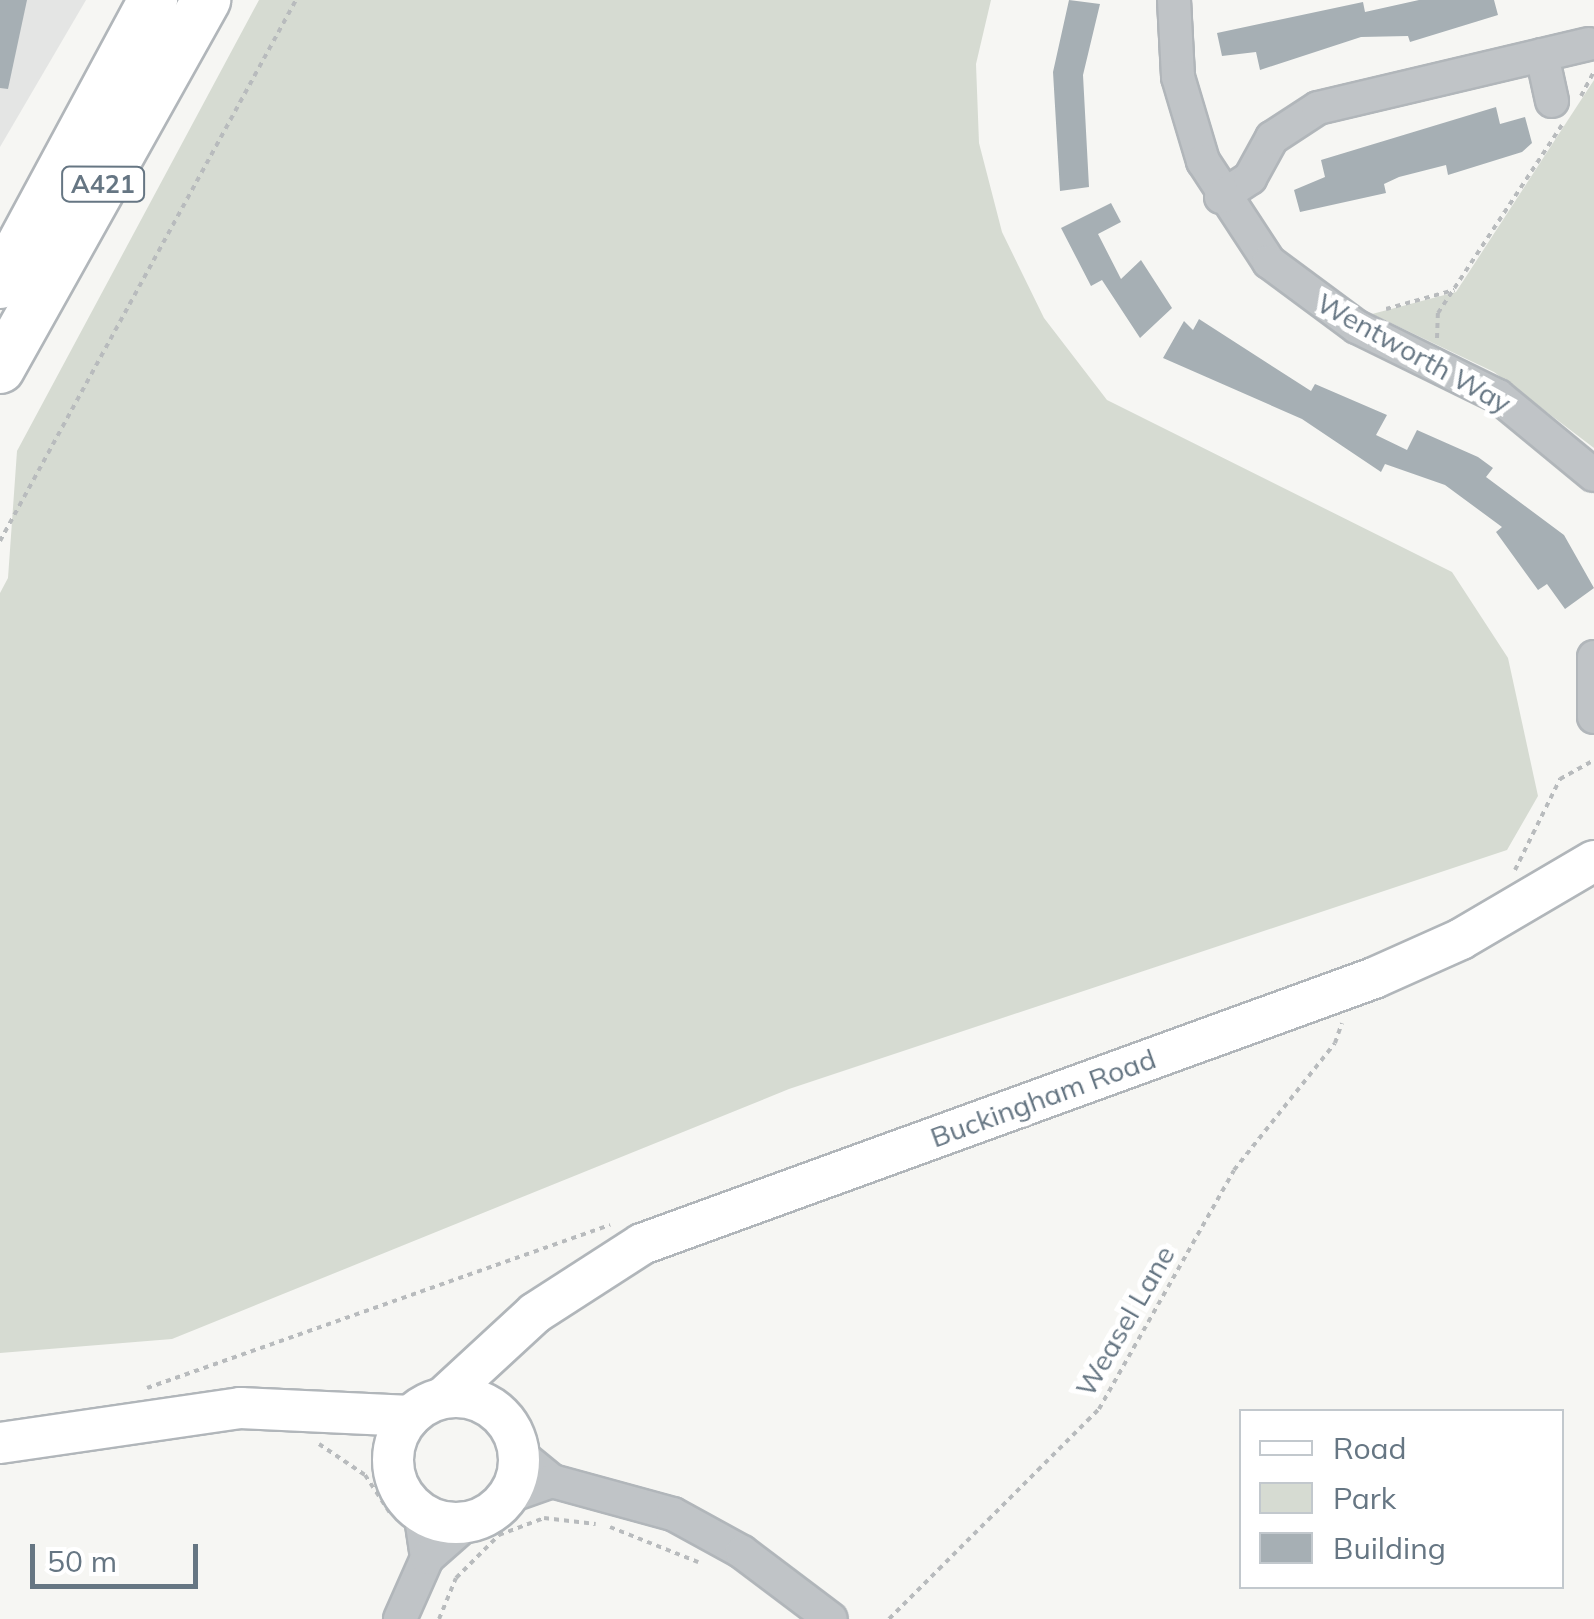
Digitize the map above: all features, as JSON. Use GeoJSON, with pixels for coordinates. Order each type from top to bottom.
{"type":"FeatureCollection","features":[{"type":"Feature","properties":{"kind":"highway","name":"A421"},"geometry":{"type":"LineString","coordinates":[[0,284],[153,0]]}},
{"type":"Feature","properties":{"kind":"highway","name":"A421"},"geometry":{"type":"LineString","coordinates":[[0,369],[206,0]]}},
{"type":"Feature","properties":{"kind":"main road","name":"Buckingham Road"},"geometry":{"type":"LineString","coordinates":[[427,1408],[499,1343],[642,1244],[1374,978],[1461,939],[1594,861]]}},
{"type":"Feature","properties":{"kind":"main road"},"geometry":{"type":"LineString","coordinates":[[427,1408],[398,1436],[395,1473],[408,1518],[470,1521],[507,1497],[519,1454],[499,1414],[499,1343]]}},
{"type":"Feature","properties":{"kind":"main road"},"geometry":{"type":"LineString","coordinates":[[322,1430],[473,1399],[499,1414]]}},
{"type":"Feature","properties":{"kind":"main road"},"geometry":{"type":"LineString","coordinates":[[0,1443],[226,1409],[322,1430],[395,1473]]}},
{"type":"Feature","properties":{"kind":"street","name":"Wentworth Way"},"geometry":{"type":"LineString","coordinates":[[1174,0],[1178,77],[1221,197],[1269,262],[1315,300],[1498,396],[1594,475]]}},
{"type":"Feature","properties":{"kind":"street"},"geometry":{"type":"LineString","coordinates":[[1221,197],[1250,178],[1272,138],[1318,108],[1542,55],[1591,58]]}},
{"type":"Feature","properties":{"kind":"street"},"geometry":{"type":"LineString","coordinates":[[1542,55],[1552,101]]}},
{"type":"Feature","properties":{"kind":"street"},"geometry":{"type":"LineString","coordinates":[[1594,657],[1594,717]]}},
{"type":"Feature","properties":{"kind":"street"},"geometry":{"type":"LineString","coordinates":[[519,1454],[552,1481],[673,1514],[742,1552],[832,1619]]}},
{"type":"Feature","properties":{"kind":"street"},"geometry":{"type":"LineString","coordinates":[[507,1497],[552,1481]]}},
{"type":"Feature","properties":{"kind":"street"},"geometry":{"type":"LineString","coordinates":[[408,1518],[422,1569]]}},
{"type":"Feature","properties":{"kind":"street"},"geometry":{"type":"LineString","coordinates":[[400,1619],[422,1569],[470,1521]]}},
{"type":"Feature","properties":{"kind":"path"},"geometry":{"type":"LineString","coordinates":[[0,541],[296,0]]}},
{"type":"Feature","properties":{"kind":"path"},"geometry":{"type":"LineString","coordinates":[[1437,348],[1438,314],[1591,58]]}},
{"type":"Feature","properties":{"kind":"path"},"geometry":{"type":"LineString","coordinates":[[1368,314],[1454,290]]}},
{"type":"Feature","properties":{"kind":"path"},"geometry":{"type":"LineString","coordinates":[[1499,881],[1514,872],[1560,779],[1594,760]]}},
{"type":"Feature","properties":{"kind":"path","name":"Weasel Lane"},"geometry":{"type":"LineString","coordinates":[[889,1619],[1100,1409],[1234,1170],[1335,1043],[1348,1007]]}},
{"type":"Feature","properties":{"kind":"path"},"geometry":{"type":"LineString","coordinates":[[322,1430],[408,1518]]}},
{"type":"Feature","properties":{"kind":"path"},"geometry":{"type":"LineString","coordinates":[[439,1619],[450,1594],[498,1535],[544,1518],[639,1536],[716,1571]]}},
{"type":"Feature","properties":{"kind":"path"},"geometry":{"type":"LineString","coordinates":[[422,1569],[450,1594]]}},
{"type":"Feature","properties":{"kind":"shaded area"},"geometry":{"type":"Polygon","coordinates":[[[0,0],[86,0],[0,147],[0,0]]]}},
{"type":"Feature","properties":{"kind":"green space"},"geometry":{"type":"Polygon","coordinates":[[[259,0],[991,0],[976,64],[979,143],[1002,232],[1044,318],[1107,400],[1452,572],[1508,658],[1538,796],[1507,850],[789,1089],[172,1339],[0,1353],[0,593],[8,578],[17,451],[259,0]]]}},
{"type":"Feature","properties":{"kind":"green space"},"geometry":{"type":"Polygon","coordinates":[[[1594,80],[1594,448],[1494,372],[1372,314],[1456,292],[1594,80]]]}},
{"type":"Feature","properties":{"kind":"building"},"geometry":{"type":"Polygon","coordinates":[[[0,0],[27,0],[8,89],[0,88],[0,0]]]}},
{"type":"Feature","properties":{"kind":"building"},"geometry":{"type":"Polygon","coordinates":[[[1069,0],[1100,4],[1083,75],[1089,187],[1060,191],[1053,72],[1069,0]]]}},
{"type":"Feature","properties":{"kind":"building"},"geometry":{"type":"Polygon","coordinates":[[[1419,0],[1494,0],[1498,15],[1410,42],[1408,36],[1361,37],[1260,70],[1256,52],[1222,56],[1217,33],[1363,2],[1365,12],[1419,0]]]}},
{"type":"Feature","properties":{"kind":"building"},"geometry":{"type":"Polygon","coordinates":[[[1496,107],[1500,124],[1525,117],[1532,143],[1522,152],[1448,175],[1446,165],[1399,177],[1384,184],[1386,193],[1300,212],[1294,190],[1325,177],[1321,160],[1496,107]]]}},
{"type":"Feature","properties":{"kind":"building"},"geometry":{"type":"Polygon","coordinates":[[[1111,203],[1121,222],[1098,234],[1121,279],[1141,260],[1172,308],[1140,338],[1102,280],[1091,286],[1061,228],[1111,203]]]}},
{"type":"Feature","properties":{"kind":"building"},"geometry":{"type":"Polygon","coordinates":[[[1199,319],[1311,391],[1315,384],[1387,415],[1376,435],[1407,450],[1417,430],[1478,457],[1493,468],[1486,477],[1564,535],[1594,588],[1565,609],[1547,584],[1538,590],[1496,532],[1502,527],[1445,485],[1385,464],[1381,472],[1302,419],[1163,358],[1184,321],[1193,330],[1199,319]]]}}]}
